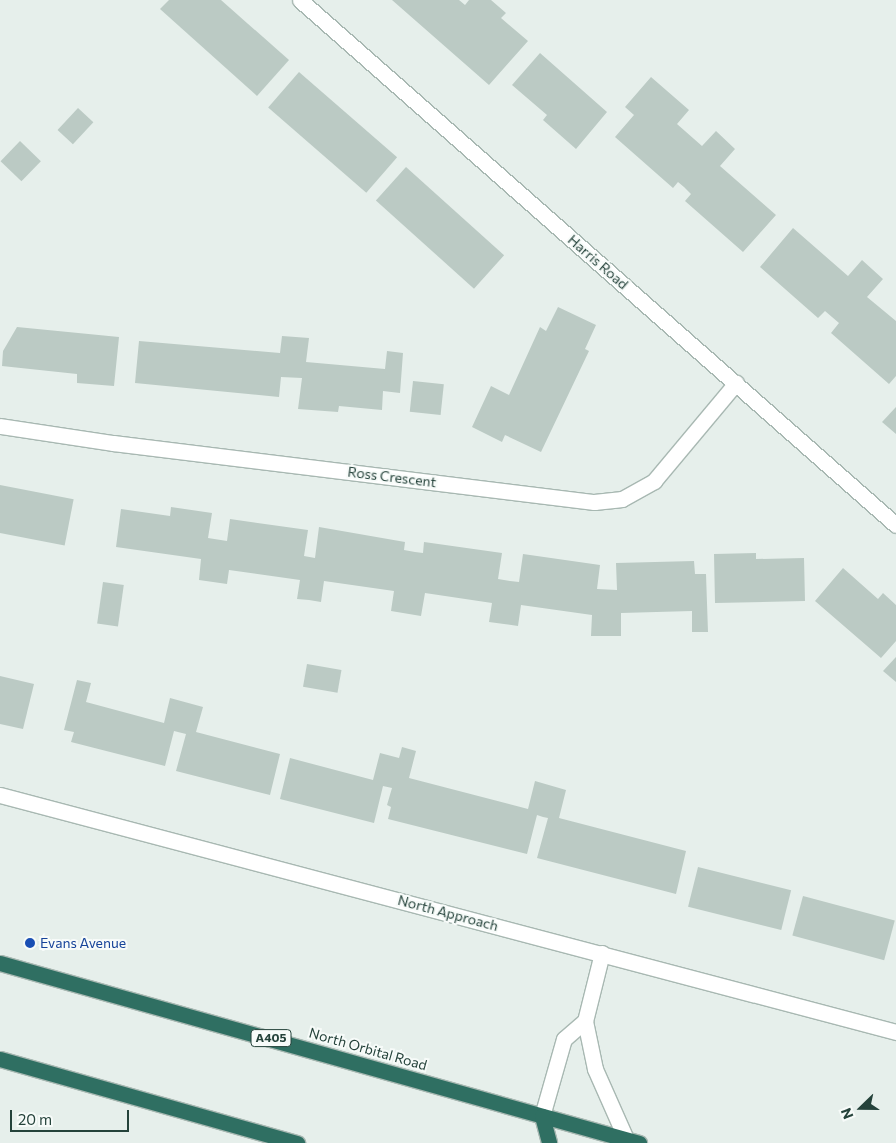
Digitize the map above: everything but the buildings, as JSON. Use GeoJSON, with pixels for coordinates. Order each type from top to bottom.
{"type":"FeatureCollection","features":[{"type":"Feature","properties":{"kind":"highway","name":"North Orbital Road"},"geometry":{"type":"LineString","coordinates":[[0,963],[633,1141]]}},
{"type":"Feature","properties":{"kind":"highway"},"geometry":{"type":"LineString","coordinates":[[0,1059],[297,1143]]}},
{"type":"Feature","properties":{"kind":"highway"},"geometry":{"type":"LineString","coordinates":[[542,1116],[549,1143]]}},
{"type":"Feature","properties":{"kind":"street","name":"Harris Road"},"geometry":{"type":"LineString","coordinates":[[300,0],[896,525]]}},
{"type":"Feature","properties":{"kind":"street","name":"Ross Crescent"},"geometry":{"type":"LineString","coordinates":[[0,426],[112,443],[594,502],[622,499],[654,482],[736,383]]}},
{"type":"Feature","properties":{"kind":"street","name":"North Approach"},"geometry":{"type":"LineString","coordinates":[[0,795],[896,1032]]}},
{"type":"Feature","properties":{"kind":"street"},"geometry":{"type":"LineString","coordinates":[[602,953],[585,1021],[595,1069],[633,1141]]}},
{"type":"Feature","properties":{"kind":"street"},"geometry":{"type":"LineString","coordinates":[[542,1116],[564,1039],[585,1021]]}},
{"type":"Feature","properties":{"kind":"place","name":"Evans Avenue"},"geometry":{"type":"Point","coordinates":[30,943]}}]}
